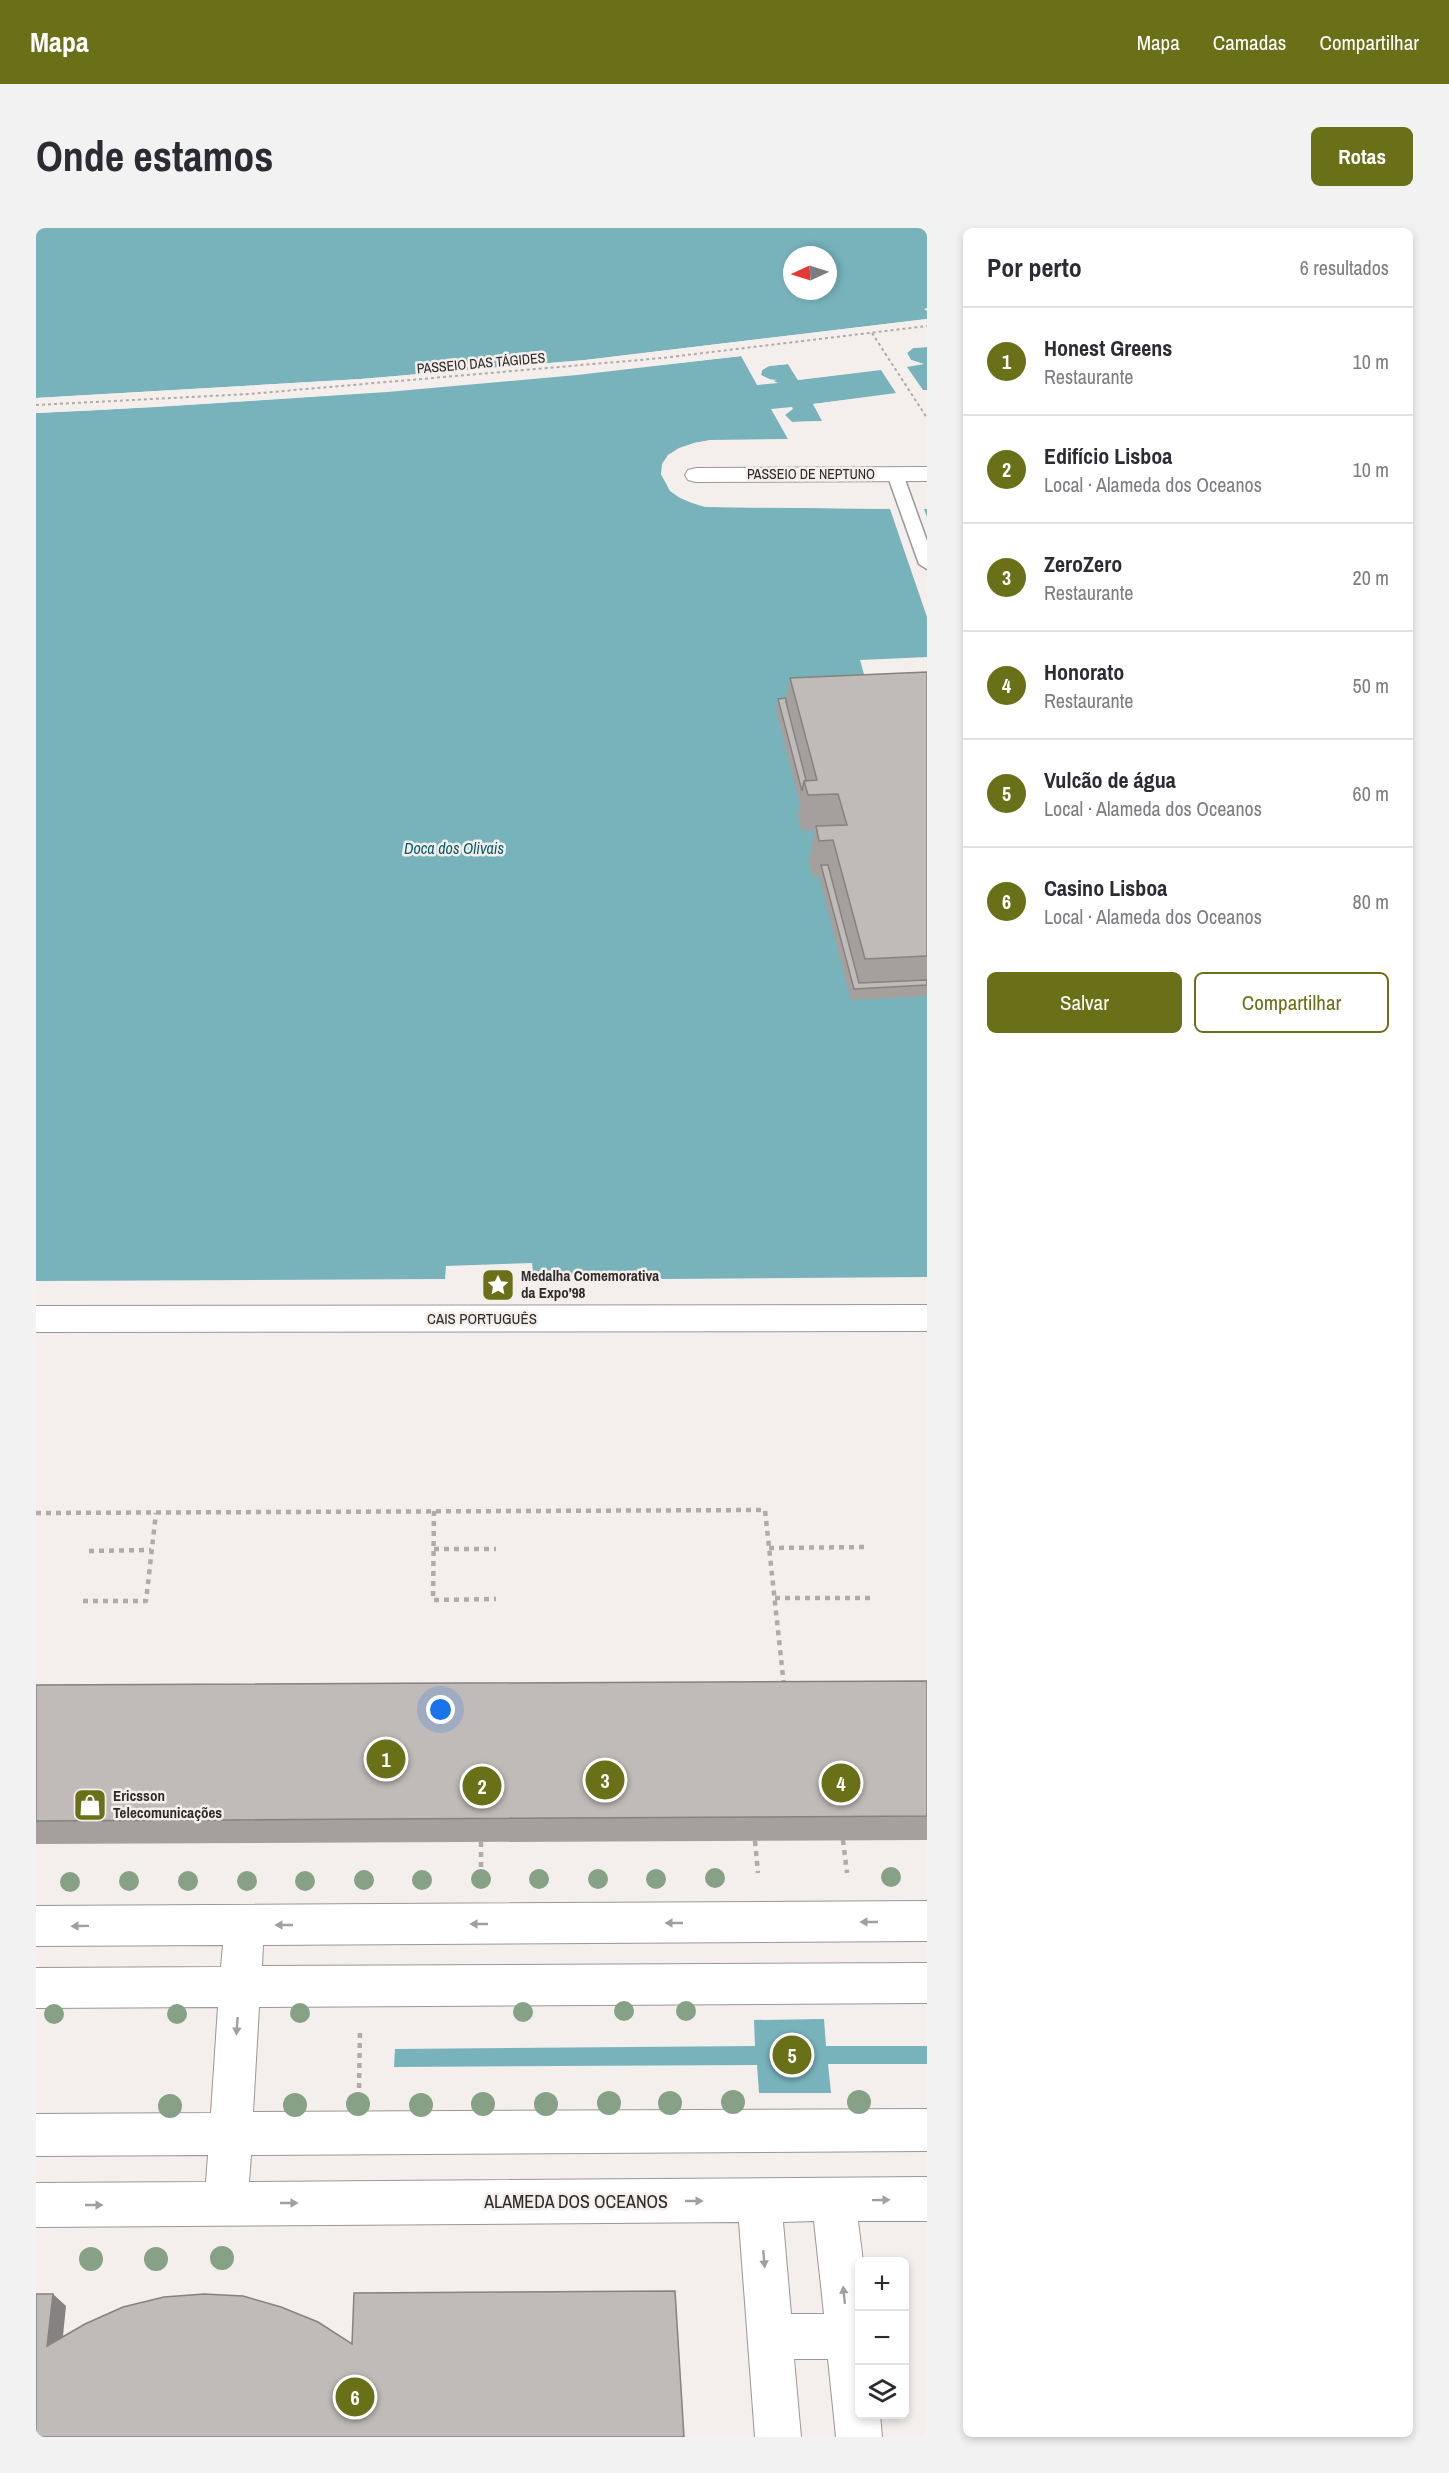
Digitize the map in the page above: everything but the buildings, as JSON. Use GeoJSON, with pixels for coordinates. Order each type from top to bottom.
{"type":"FeatureCollection","features":[{"type":"Feature","properties":{"kind":"street","name":"PASSEIO DE NEPTUNO"},"geometry":{"type":"LineString","coordinates":[[696,475],[927,474]]}},
{"type":"Feature","properties":{"kind":"street","name":"CAIS PORTUGUÊS"},"geometry":{"type":"LineString","coordinates":[[36,1319],[927,1318]]}},
{"type":"Feature","properties":{"kind":"street"},"geometry":{"type":"LineString","coordinates":[[36,1926],[927,1921]]}},
{"type":"Feature","properties":{"kind":"street"},"geometry":{"type":"LineString","coordinates":[[226,2204],[244,1925]]}},
{"type":"Feature","properties":{"kind":"street"},"geometry":{"type":"LineString","coordinates":[[36,1988],[927,1983]]}},
{"type":"Feature","properties":{"kind":"street"},"geometry":{"type":"LineString","coordinates":[[36,2135],[927,2130]]}},
{"type":"Feature","properties":{"kind":"street","name":"ALAMEDA DOS OCEANOS"},"geometry":{"type":"LineString","coordinates":[[36,2205],[927,2199]]}},
{"type":"Feature","properties":{"kind":"street"},"geometry":{"type":"LineString","coordinates":[[834,2200],[859,2437]]}},
{"type":"Feature","properties":{"kind":"street"},"geometry":{"type":"LineString","coordinates":[[759,2201],[778,2437]]}},
{"type":"Feature","properties":{"kind":"street"},"geometry":{"type":"LineString","coordinates":[[770,2337],[848,2336]]}},
{"type":"Feature","properties":{"kind":"lane"},"geometry":{"type":"LineString","coordinates":[[895,474],[927,564]]}},
{"type":"Feature","properties":{"kind":"path","name":"PASSEIO DAS TÁGIDES"},"geometry":{"type":"LineString","coordinates":[[36,405],[249,394],[662,358],[927,326]]}},
{"type":"Feature","properties":{"kind":"path"},"geometry":{"type":"LineString","coordinates":[[872,333],[927,418]]}},
{"type":"Feature","properties":{"kind":"path"},"geometry":{"type":"LineString","coordinates":[[36,1513],[765,1510],[784,1690]]}},
{"type":"Feature","properties":{"kind":"path"},"geometry":{"type":"LineString","coordinates":[[435,1511],[433,1600],[496,1599]]}},
{"type":"Feature","properties":{"kind":"path"},"geometry":{"type":"LineString","coordinates":[[83,1601],[146,1601],[156,1512]]}},
{"type":"Feature","properties":{"kind":"path"},"geometry":{"type":"LineString","coordinates":[[769,1548],[869,1547]]}},
{"type":"Feature","properties":{"kind":"path"},"geometry":{"type":"LineString","coordinates":[[434,1549],[496,1549]]}},
{"type":"Feature","properties":{"kind":"path"},"geometry":{"type":"LineString","coordinates":[[89,1551],[151,1550]]}},
{"type":"Feature","properties":{"kind":"path"},"geometry":{"type":"LineString","coordinates":[[775,1598],[875,1598]]}},
{"type":"Feature","properties":{"kind":"path"},"geometry":{"type":"LineString","coordinates":[[773,1690],[794,1690]]}},
{"type":"Feature","properties":{"kind":"path"},"geometry":{"type":"LineString","coordinates":[[843,1840],[847,1873]]}},
{"type":"Feature","properties":{"kind":"path"},"geometry":{"type":"LineString","coordinates":[[755,1841],[758,1873]]}},
{"type":"Feature","properties":{"kind":"path"},"geometry":{"type":"LineString","coordinates":[[481,1842],[481,1875]]}},
{"type":"Feature","properties":{"kind":"path"},"geometry":{"type":"LineString","coordinates":[[359,2095],[360,2022]]}},
{"type":"Feature","properties":{"kind":"water"},"geometry":{"type":"Polygon","coordinates":[[[36,228],[927,228],[927,308],[924,309],[927,311],[927,319],[585,360],[361,379],[36,398],[36,228]]]}},
{"type":"Feature","properties":{"kind":"water","name":"Doca dos Olivais"},"geometry":{"type":"Polygon","coordinates":[[[927,347],[927,390],[813,404],[823,421],[792,422],[785,415],[789,410],[772,409],[789,440],[711,440],[694,443],[668,455],[661,474],[674,493],[706,507],[927,509],[927,1277],[534,1280],[532,1263],[446,1266],[445,1279],[36,1281],[36,413],[389,390],[566,375],[742,356],[758,385],[777,380],[767,379],[761,375],[762,370],[769,366],[788,364],[798,380],[923,364],[911,360],[907,353],[913,348],[927,347]]]}},
{"type":"Feature","properties":{"kind":"water"},"geometry":{"type":"Polygon","coordinates":[[[824,2019],[826,2046],[927,2046],[927,2064],[828,2064],[831,2093],[759,2093],[757,2065],[394,2067],[395,2049],[755,2046],[754,2020],[824,2019]]]}},
{"type":"Feature","properties":{"kind":"pier"},"geometry":{"type":"Polygon","coordinates":[[[927,319],[927,322],[585,363],[362,382],[36,401],[36,398],[361,379],[585,360],[927,319]]]}},
{"type":"Feature","properties":{"kind":"pier"},"geometry":{"type":"Polygon","coordinates":[[[927,344],[927,347],[913,348],[907,353],[911,360],[924,364],[907,367],[923,390],[927,390],[927,393],[818,406],[826,420],[823,424],[803,427],[792,425],[783,419],[784,411],[776,412],[791,438],[790,442],[695,445],[671,457],[665,465],[664,474],[672,489],[681,495],[707,504],[722,506],[927,506],[927,509],[924,509],[927,517],[927,617],[890,509],[706,507],[680,498],[670,491],[661,474],[662,464],[668,455],[694,443],[711,440],[788,439],[771,409],[792,407],[793,409],[785,415],[792,422],[822,421],[813,404],[896,393],[881,370],[798,380],[788,364],[769,366],[762,370],[761,375],[778,383],[757,385],[741,356],[577,375],[387,392],[36,413],[36,410],[274,397],[498,379],[742,353],[759,382],[762,382],[765,381],[759,377],[758,371],[760,367],[768,363],[790,361],[800,377],[911,363],[904,357],[906,349],[927,344]]]}},
{"type":"Feature","properties":{"kind":"pier"},"geometry":{"type":"Polygon","coordinates":[[[927,657],[927,685],[868,688],[860,660],[927,657]]]}},
{"type":"Feature","properties":{"kind":"place","name":"Medalha Comemorativa da Expo'98"},"geometry":{"type":"Point","coordinates":[498,1285]}},
{"type":"Feature","properties":{"kind":"place","name":"Honest Greens"},"geometry":{"type":"Point","coordinates":[386,1759]}},
{"type":"Feature","properties":{"kind":"place","name":"ZeroZero"},"geometry":{"type":"Point","coordinates":[605,1780]}},
{"type":"Feature","properties":{"kind":"place","name":"Honorato"},"geometry":{"type":"Point","coordinates":[841,1783]}},
{"type":"Feature","properties":{"kind":"place","name":"Edifício Lisboa"},"geometry":{"type":"Point","coordinates":[482,1786]}},
{"type":"Feature","properties":{"kind":"place","name":"Ericsson Telecomunicações"},"geometry":{"type":"Point","coordinates":[90,1805]}},
{"type":"Feature","properties":{"kind":"place","name":"Vulcão de água"},"geometry":{"type":"Point","coordinates":[792,2055]}},
{"type":"Feature","properties":{"kind":"place","name":"Casino Lisboa"},"geometry":{"type":"Point","coordinates":[355,2397]}}]}
